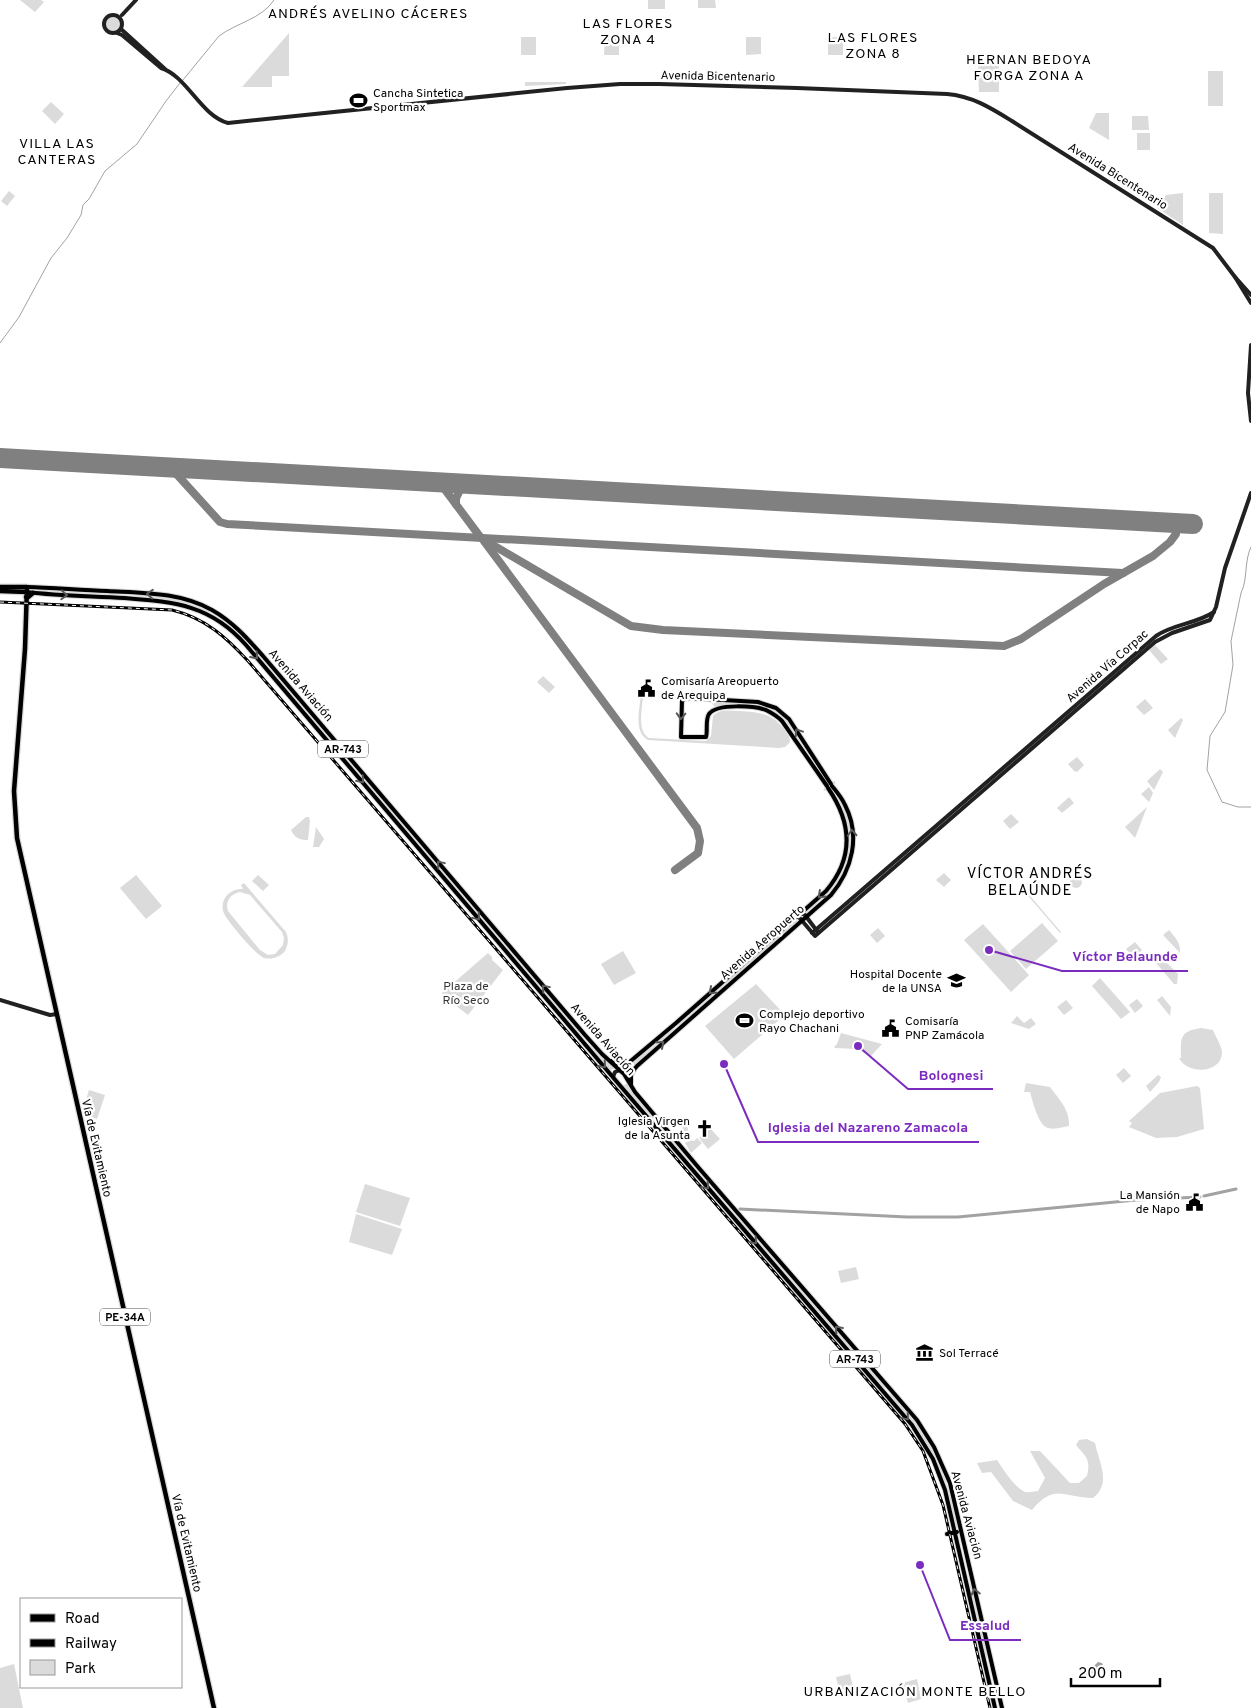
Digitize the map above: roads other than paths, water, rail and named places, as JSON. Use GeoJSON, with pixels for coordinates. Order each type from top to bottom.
{"type":"FeatureCollection","features":[{"type":"Feature","properties":{"kind":"highway","name":"Avenida Aviación"},"geometry":{"type":"LineString","coordinates":[[0,587],[27,592]]}},
{"type":"Feature","properties":{"kind":"highway","name":"Avenida Aviación"},"geometry":{"type":"LineString","coordinates":[[0,591],[27,592]]}},
{"type":"Feature","properties":{"kind":"highway"},"geometry":{"type":"LineString","coordinates":[[27,592],[33,593]]}},
{"type":"Feature","properties":{"kind":"highway","name":"Vía de Evitamiento"},"geometry":{"type":"LineString","coordinates":[[27,592],[25,649],[15,783],[16,826],[24,874],[214,1708]]}},
{"type":"Feature","properties":{"kind":"main road"},"geometry":{"type":"LineString","coordinates":[[122,15],[136,0]]}},
{"type":"Feature","properties":{"kind":"main road"},"geometry":{"type":"LineString","coordinates":[[118,17],[122,24],[121,29],[117,33],[111,33],[106,29],[105,22],[107,18],[118,17]]}},
{"type":"Feature","properties":{"kind":"main road","name":"Avenida Bicentenario"},"geometry":{"type":"LineString","coordinates":[[121,29],[195,96],[216,118],[228,123],[570,87],[620,84],[797,88],[956,95],[972,99],[990,107],[1202,240],[1218,252],[1236,281],[1245,291]]}},
{"type":"Feature","properties":{"kind":"main road","name":"Avenida Bicentenario"},"geometry":{"type":"LineString","coordinates":[[117,33],[122,34],[161,68],[165,69]]}},
{"type":"Feature","properties":{"kind":"main road"},"geometry":{"type":"LineString","coordinates":[[1245,291],[1251,295]]}},
{"type":"Feature","properties":{"kind":"main road"},"geometry":{"type":"LineString","coordinates":[[1245,291],[1251,303]]}},
{"type":"Feature","properties":{"kind":"main road"},"geometry":{"type":"LineString","coordinates":[[1251,345],[1248,393],[1251,421]]}},
{"type":"Feature","properties":{"kind":"main road","name":"Avenida Vía Corpac"},"geometry":{"type":"LineString","coordinates":[[804,919],[815,933],[1155,642],[1172,633],[1210,620],[1250,497]]}},
{"type":"Feature","properties":{"kind":"main road","name":"Avenida Aviación"},"geometry":{"type":"LineString","coordinates":[[27,592],[168,595],[202,605],[232,623],[244,634],[503,938],[608,1059],[620,1070],[631,1087],[698,1167],[917,1420],[934,1447],[950,1483],[1002,1708]]}},
{"type":"Feature","properties":{"kind":"main road","name":"Avenida Aviación"},"geometry":{"type":"LineString","coordinates":[[33,593],[154,600],[175,603],[199,610],[230,629],[252,652],[618,1083],[912,1425],[933,1459],[945,1490],[996,1708]]}},
{"type":"Feature","properties":{"kind":"main road","name":"Avenida Aeropuerto"},"geometry":{"type":"LineString","coordinates":[[613,1077],[615,1072],[620,1070],[674,1025],[800,915],[833,883],[843,865],[846,836],[840,808],[833,797],[829,786],[824,773],[789,719],[776,708],[762,703],[686,698],[682,700],[681,737],[706,737],[708,716],[714,710],[724,706],[762,709],[782,721],[819,776],[829,786],[840,795],[847,809],[852,826],[853,843],[850,861],[844,876],[836,889],[804,919],[678,1029],[622,1082],[618,1083]]}},
{"type":"Feature","properties":{"kind":"main road"},"geometry":{"type":"LineString","coordinates":[[800,915],[804,919]]}},
{"type":"Feature","properties":{"kind":"main road"},"geometry":{"type":"LineString","coordinates":[[0,1000],[50,1015],[57,1014]]}},
{"type":"Feature","properties":{"kind":"main road"},"geometry":{"type":"LineString","coordinates":[[674,1025],[678,1029]]}},
{"type":"Feature","properties":{"kind":"main road"},"geometry":{"type":"LineString","coordinates":[[608,1059],[620,1064],[628,1062]]}},
{"type":"Feature","properties":{"kind":"main road"},"geometry":{"type":"LineString","coordinates":[[631,1087],[631,1075],[637,1066]]}},
{"type":"Feature","properties":{"kind":"main road"},"geometry":{"type":"LineString","coordinates":[[885,1393],[890,1389]]}},
{"type":"Feature","properties":{"kind":"main road"},"geometry":{"type":"LineString","coordinates":[[947,1534],[962,1531]]}},
{"type":"Feature","properties":{"kind":"main road"},"geometry":{"type":"LineString","coordinates":[[985,1660],[991,1659]]}},
{"type":"Feature","properties":{"kind":"waterway"},"geometry":{"type":"LineString","coordinates":[[183,80],[219,36],[263,12],[274,0]]}},
{"type":"Feature","properties":{"kind":"waterway"},"geometry":{"type":"LineString","coordinates":[[0,343],[19,317],[51,258],[67,238],[81,215],[83,205],[89,199],[105,171],[137,144],[180,83]]}},
{"type":"Feature","properties":{"kind":"waterway"},"geometry":{"type":"LineString","coordinates":[[1251,547],[1247,558],[1245,582],[1231,641],[1233,665],[1225,712],[1210,736],[1207,770],[1222,802],[1238,807],[1251,807]]}},
{"type":"Feature","properties":{"kind":"waterway"},"geometry":{"type":"LineString","coordinates":[[1204,1196],[1236,1189]]}},
{"type":"Feature","properties":{"kind":"waterway"},"geometry":{"type":"LineString","coordinates":[[740,1209],[907,1217],[958,1217],[1136,1200],[1200,1197]]}},
{"type":"Feature","properties":{"kind":"railway"},"geometry":{"type":"LineString","coordinates":[[0,602],[172,610],[205,623],[223,636],[248,661],[905,1424],[923,1451],[943,1505],[990,1708]]}},
{"type":"Feature","properties":{"kind":"place","name":"Cancha Sintetica Sportmax"},"geometry":{"type":"Point","coordinates":[359,100]}},
{"type":"Feature","properties":{"kind":"place","name":"Comisaría Areopuerto de Arequipa"},"geometry":{"type":"Point","coordinates":[647,688]}},
{"type":"Feature","properties":{"kind":"place","name":"Víctor Belaunde"},"geometry":{"type":"Point","coordinates":[989,950]}},
{"type":"Feature","properties":{"kind":"place","name":"Hospital Docente de la UNSA"},"geometry":{"type":"Point","coordinates":[956,981]}},
{"type":"Feature","properties":{"kind":"place","name":"Complejo deportivo Rayo Chachani"},"geometry":{"type":"Point","coordinates":[745,1021]}},
{"type":"Feature","properties":{"kind":"place","name":"Comisaría PNP Zamácola"},"geometry":{"type":"Point","coordinates":[891,1028]}},
{"type":"Feature","properties":{"kind":"place","name":"Bolognesi"},"geometry":{"type":"Point","coordinates":[858,1046]}},
{"type":"Feature","properties":{"kind":"place","name":"Iglesia del Nazareno Zamacola"},"geometry":{"type":"Point","coordinates":[724,1064]}},
{"type":"Feature","properties":{"kind":"place","name":"Iglesia Virgen de la Asunta"},"geometry":{"type":"Point","coordinates":[704,1128]}},
{"type":"Feature","properties":{"kind":"place","name":"La Mansión de Napo"},"geometry":{"type":"Point","coordinates":[1194,1202]}},
{"type":"Feature","properties":{"kind":"place","name":"Sol Terracé"},"geometry":{"type":"Point","coordinates":[925,1353]}},
{"type":"Feature","properties":{"kind":"place","name":"Essalud"},"geometry":{"type":"Point","coordinates":[920,1565]}},
{"type":"Feature","properties":{"kind":"district","name":"ANDRÉS AVELINO CÁCERES"},"geometry":{"type":"Point","coordinates":[368,13]}},
{"type":"Feature","properties":{"kind":"district","name":"LAS FLORES ZONA 4"},"geometry":{"type":"Point","coordinates":[628,32]}},
{"type":"Feature","properties":{"kind":"district","name":"LAS FLORES ZONA 8"},"geometry":{"type":"Point","coordinates":[873,46]}},
{"type":"Feature","properties":{"kind":"district","name":"HERNAN BEDOYA FORGA ZONA A"},"geometry":{"type":"Point","coordinates":[1029,68]}},
{"type":"Feature","properties":{"kind":"district","name":"VILLA LAS CANTERAS"},"geometry":{"type":"Point","coordinates":[57,152]}},
{"type":"Feature","properties":{"kind":"district","name":"VÍCTOR ANDRÉS BELAÚNDE"},"geometry":{"type":"Point","coordinates":[1030,882]}},
{"type":"Feature","properties":{"kind":"district","name":"URBANIZACIÓN MONTE BELLO"},"geometry":{"type":"Point","coordinates":[915,1691]}},
{"type":"Feature","properties":{"kind":"park label","name":"Plaza de Río Seco"},"geometry":{"type":"Point","coordinates":[466,993]}}]}
